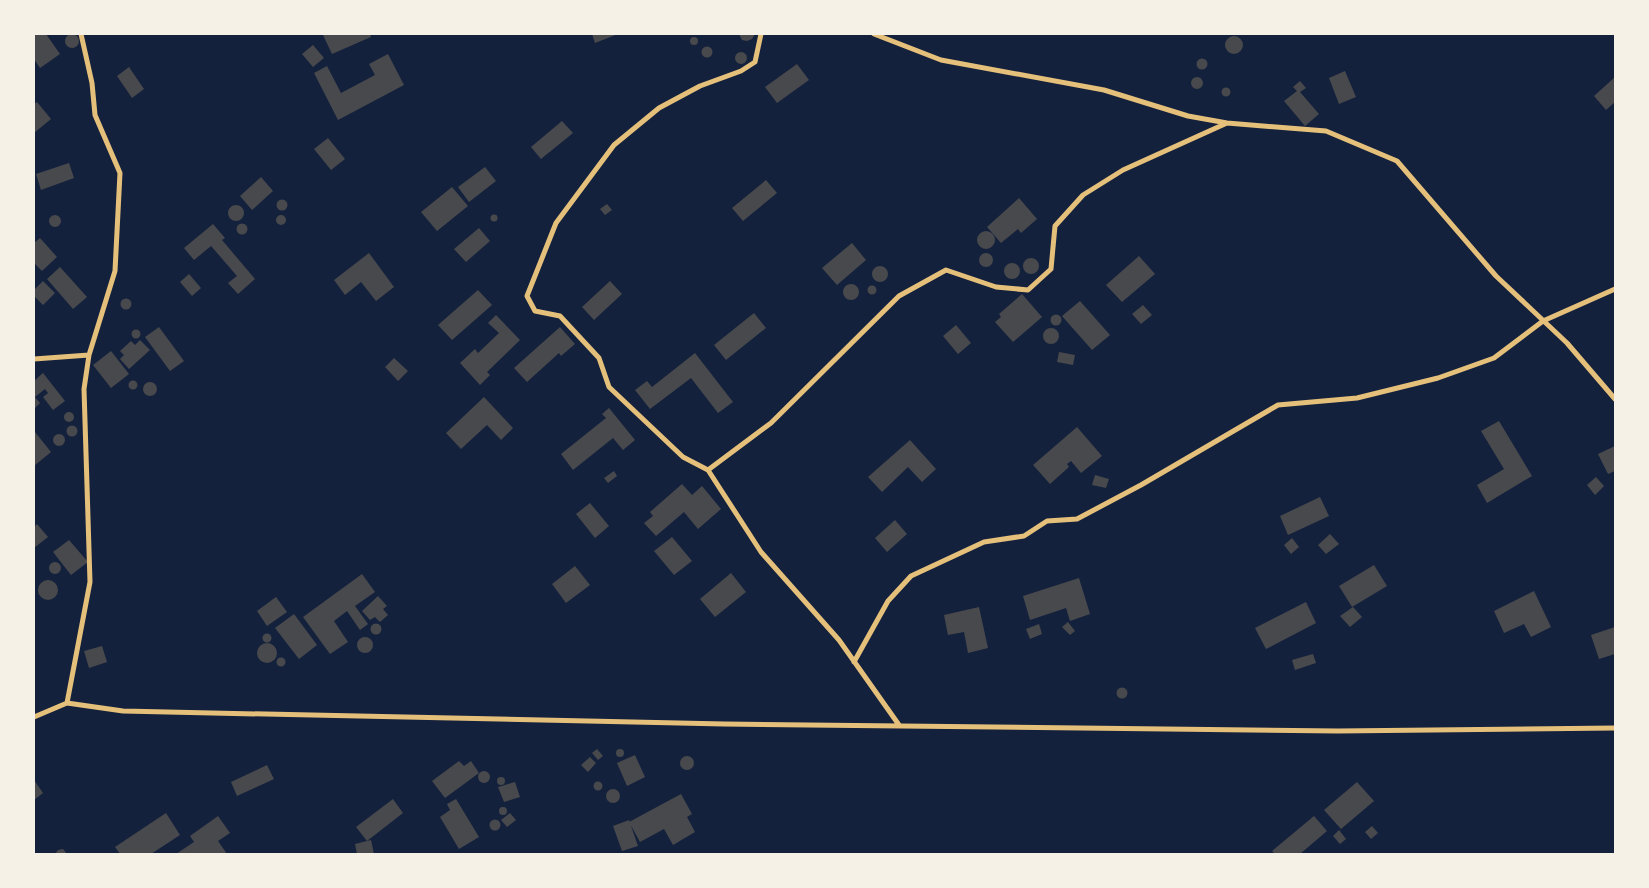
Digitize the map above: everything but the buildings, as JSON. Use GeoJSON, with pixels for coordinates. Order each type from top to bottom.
{"type":"FeatureCollection","features":[{"type":"Feature","properties":{"kind":"street"},"geometry":{"type":"LineString","coordinates":[[67,703],[90,582],[84,389],[89,355],[115,271],[120,173],[95,115],[92,84],[81,34]]}},
{"type":"Feature","properties":{"kind":"street"},"geometry":{"type":"LineString","coordinates":[[761,34],[755,62],[741,71],[700,86],[659,108],[614,146],[556,223],[527,296],[535,311],[560,316],[599,358],[609,387],[683,457],[708,470],[761,552],[839,640],[898,725]]}},
{"type":"Feature","properties":{"kind":"street"},"geometry":{"type":"LineString","coordinates":[[874,34],[941,60],[1104,90],[1188,116],[1228,123],[1326,131],[1397,161],[1496,276],[1566,344],[1615,400]]}},
{"type":"Feature","properties":{"kind":"street"},"geometry":{"type":"LineString","coordinates":[[708,470],[771,423],[899,296],[946,270],[996,287],[1028,290],[1051,268],[1055,226],[1083,194],[1123,170],[1228,123]]}},
{"type":"Feature","properties":{"kind":"street"},"geometry":{"type":"LineString","coordinates":[[854,662],[888,601],[911,576],[984,542],[1024,536],[1046,521],[1077,518],[1141,485],[1278,405],[1356,398],[1438,378],[1494,358],[1543,321],[1615,289]]}},
{"type":"Feature","properties":{"kind":"street"},"geometry":{"type":"LineString","coordinates":[[34,359],[89,355]]}},
{"type":"Feature","properties":{"kind":"street"},"geometry":{"type":"LineString","coordinates":[[34,716],[67,703],[123,711],[724,724],[1338,731],[1615,728]]}}]}
